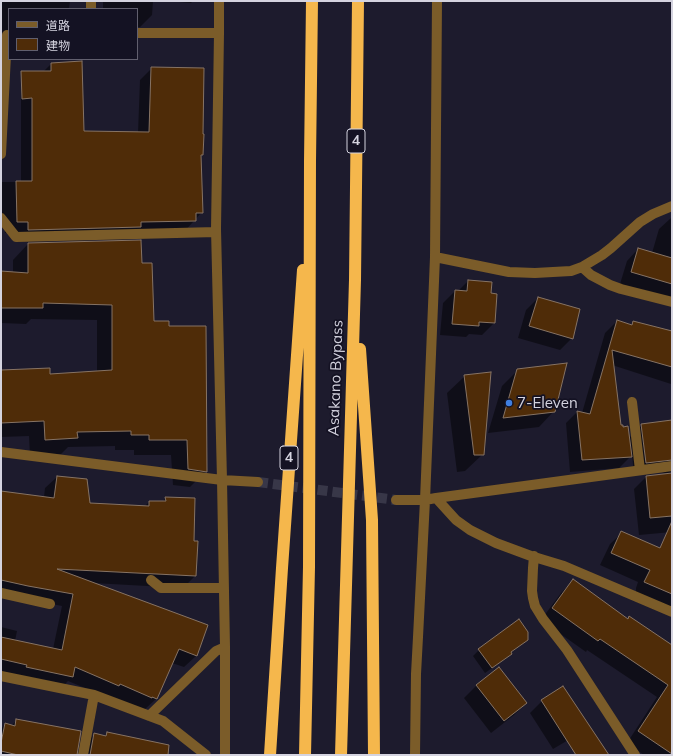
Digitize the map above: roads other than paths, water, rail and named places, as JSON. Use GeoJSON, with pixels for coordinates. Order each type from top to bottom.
{"type":"FeatureCollection","features":[{"type":"Feature","properties":{"kind":"highway","name":"Asakano Bypass"},"geometry":{"type":"LineString","coordinates":[[305,755],[309,567],[312,1]]}},
{"type":"Feature","properties":{"kind":"highway","name":"Asakano Bypass"},"geometry":{"type":"LineString","coordinates":[[341,755],[355,280],[358,1]]}},
{"type":"Feature","properties":{"kind":"highway","name":"4"},"geometry":{"type":"LineString","coordinates":[[270,755],[310,162]]}},
{"type":"Feature","properties":{"kind":"highway","name":"4"},"geometry":{"type":"LineString","coordinates":[[355,280],[372,520],[374,755]]}},
{"type":"Feature","properties":{"kind":"street"},"geometry":{"type":"LineString","coordinates":[[219,1],[216,232],[224,588],[225,755]]}},
{"type":"Feature","properties":{"kind":"street"},"geometry":{"type":"LineString","coordinates":[[415,755],[416,674],[435,256],[437,1]]}},
{"type":"Feature","properties":{"kind":"street"},"geometry":{"type":"LineString","coordinates":[[138,33],[219,33]]}},
{"type":"Feature","properties":{"kind":"street"},"geometry":{"type":"LineString","coordinates":[[1,154],[6,35]]}},
{"type":"Feature","properties":{"kind":"street"},"geometry":{"type":"LineString","coordinates":[[435,256],[509,272],[535,273],[571,271],[602,255],[640,222],[653,214],[672,206]]}},
{"type":"Feature","properties":{"kind":"street"},"geometry":{"type":"LineString","coordinates":[[1,218],[16,237],[216,232]]}},
{"type":"Feature","properties":{"kind":"street"},"geometry":{"type":"LineString","coordinates":[[582,266],[591,275],[610,285],[672,302]]}},
{"type":"Feature","properties":{"kind":"street"},"geometry":{"type":"LineString","coordinates":[[632,402],[640,470]]}},
{"type":"Feature","properties":{"kind":"street"},"geometry":{"type":"LineString","coordinates":[[1,452],[222,480],[258,482]]}},
{"type":"Feature","properties":{"kind":"street"},"geometry":{"type":"LineString","coordinates":[[396,500],[425,500],[672,466]]}},
{"type":"Feature","properties":{"kind":"street"},"geometry":{"type":"LineString","coordinates":[[436,498],[456,520],[470,530],[496,542],[564,566],[672,612]]}},
{"type":"Feature","properties":{"kind":"street"},"geometry":{"type":"LineString","coordinates":[[534,556],[532,591],[535,606],[543,620],[567,650],[635,755]]}},
{"type":"Feature","properties":{"kind":"street"},"geometry":{"type":"LineString","coordinates":[[151,580],[160,588],[224,588]]}},
{"type":"Feature","properties":{"kind":"street"},"geometry":{"type":"LineString","coordinates":[[1,593],[50,604]]}},
{"type":"Feature","properties":{"kind":"street"},"geometry":{"type":"LineString","coordinates":[[149,716],[216,651],[225,647]]}},
{"type":"Feature","properties":{"kind":"street"},"geometry":{"type":"LineString","coordinates":[[1,676],[94,695],[163,721],[206,755]]}},
{"type":"Feature","properties":{"kind":"street"},"geometry":{"type":"LineString","coordinates":[[83,755],[94,695]]}},
{"type":"Feature","properties":{"kind":"tunnel"},"geometry":{"type":"LineString","coordinates":[[258,482],[396,500]]}},
{"type":"Feature","properties":{"kind":"place","name":"7-Eleven"},"geometry":{"type":"Point","coordinates":[509,403]}}]}
